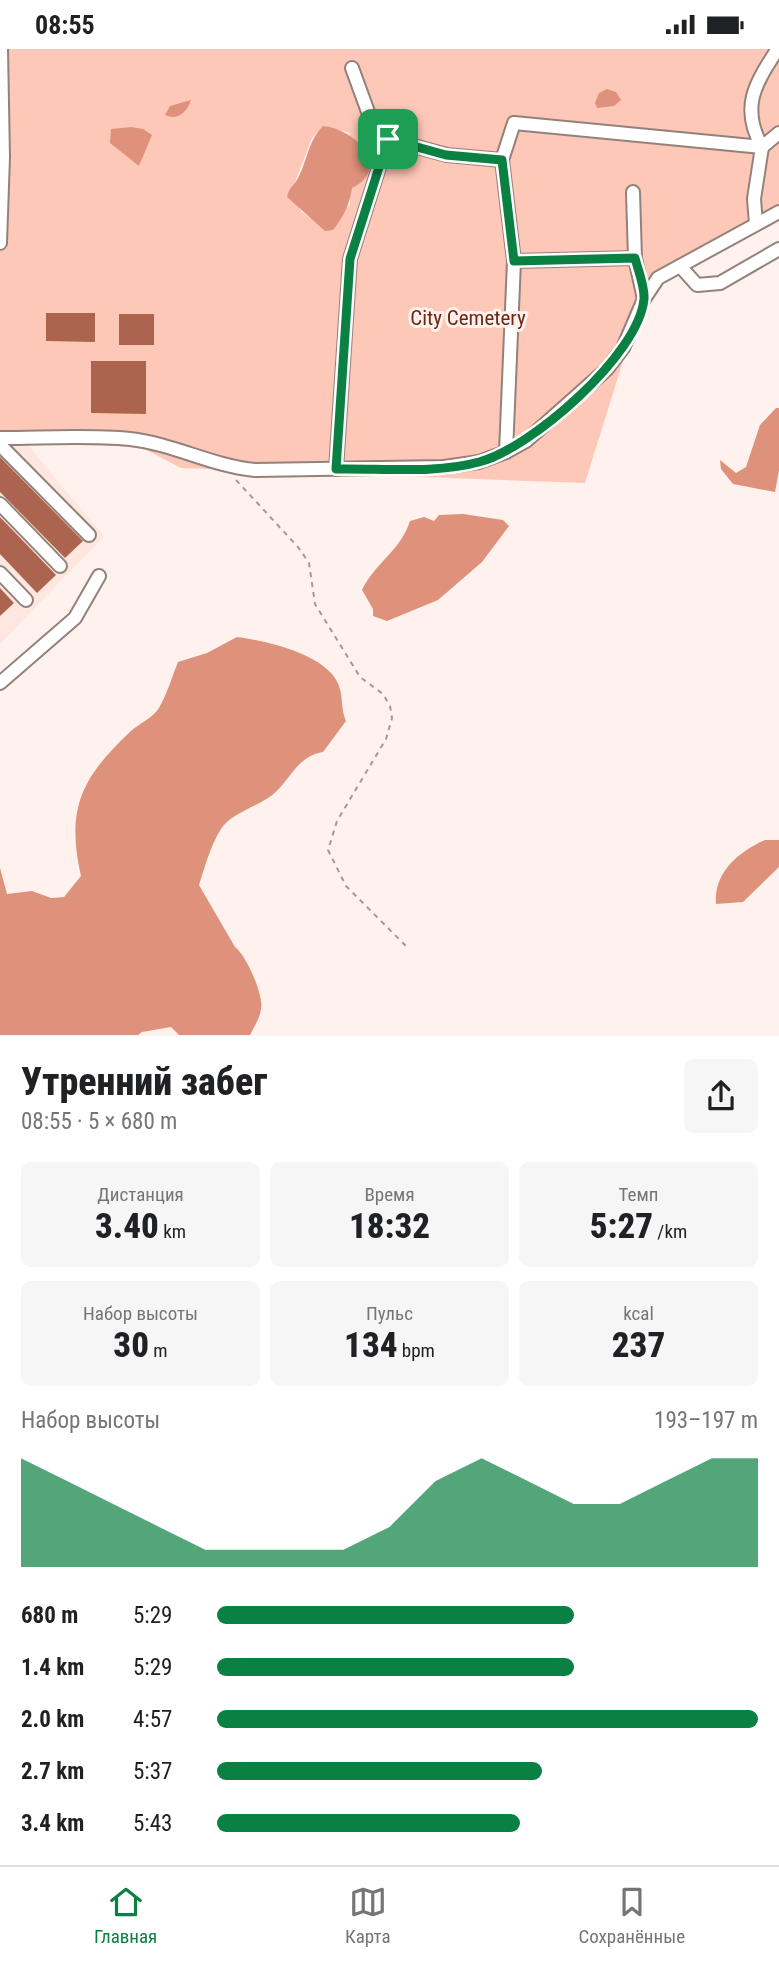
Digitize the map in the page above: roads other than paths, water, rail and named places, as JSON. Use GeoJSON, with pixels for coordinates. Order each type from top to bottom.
{"type":"FeatureCollection","features":[{"type":"Feature","properties":{"kind":"lane"},"geometry":{"type":"LineString","coordinates":[[0,243],[1,49]]}},
{"type":"Feature","properties":{"kind":"lane"},"geometry":{"type":"LineString","coordinates":[[756,224],[754,199],[762,146],[751,127],[754,86],[777,50]]}},
{"type":"Feature","properties":{"kind":"lane"},"geometry":{"type":"LineString","coordinates":[[352,68],[371,120],[388,139],[446,155],[502,160]]}},
{"type":"Feature","properties":{"kind":"lane"},"geometry":{"type":"LineString","coordinates":[[506,452],[514,261],[502,160],[514,124],[762,146],[779,134]]}},
{"type":"Feature","properties":{"kind":"lane"},"geometry":{"type":"LineString","coordinates":[[336,469],[350,259],[388,139]]}},
{"type":"Feature","properties":{"kind":"lane"},"geometry":{"type":"LineString","coordinates":[[633,192],[635,258],[644,299]]}},
{"type":"Feature","properties":{"kind":"lane"},"geometry":{"type":"LineString","coordinates":[[0,438],[130,439],[173,448],[227,468],[444,467],[479,463],[526,441],[607,369],[623,348],[644,299],[658,278],[779,212]]}},
{"type":"Feature","properties":{"kind":"lane"},"geometry":{"type":"LineString","coordinates":[[680,266],[697,285],[720,283],[779,249]]}},
{"type":"Feature","properties":{"kind":"lane"},"geometry":{"type":"LineString","coordinates":[[514,261],[635,258]]}},
{"type":"Feature","properties":{"kind":"lane"},"geometry":{"type":"LineString","coordinates":[[0,445],[89,535]]}},
{"type":"Feature","properties":{"kind":"lane"},"geometry":{"type":"LineString","coordinates":[[0,504],[60,566]]}},
{"type":"Feature","properties":{"kind":"lane"},"geometry":{"type":"LineString","coordinates":[[0,573],[26,600]]}},
{"type":"Feature","properties":{"kind":"lane"},"geometry":{"type":"LineString","coordinates":[[0,683],[75,618],[99,576]]}},
{"type":"Feature","properties":{"kind":"park label","name":"City Cemetery"},"geometry":{"type":"Point","coordinates":[468,318]}}]}
